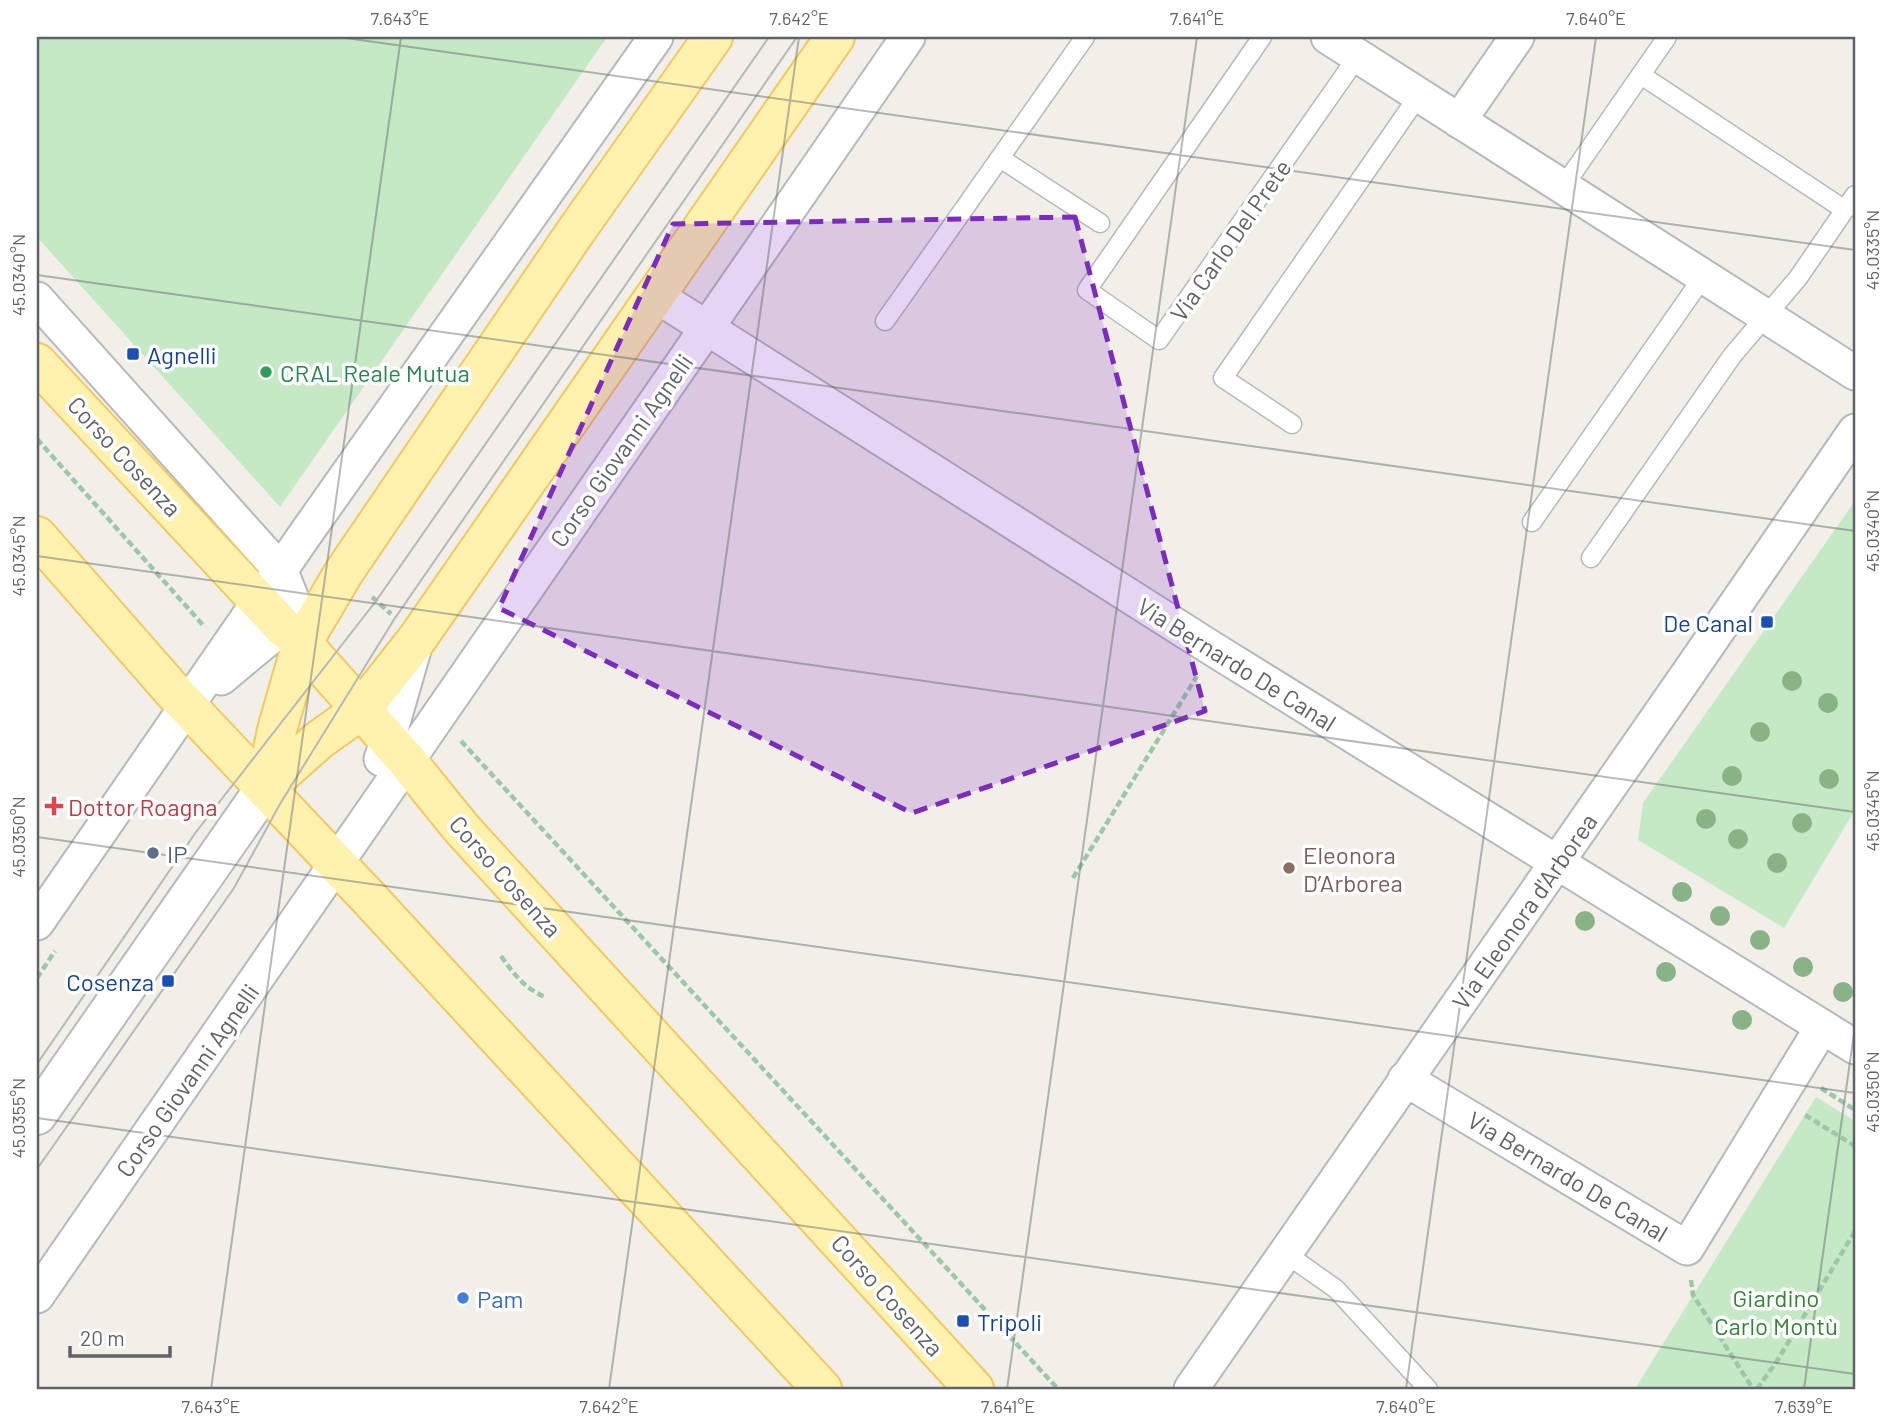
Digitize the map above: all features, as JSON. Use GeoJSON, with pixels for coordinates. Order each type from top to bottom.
{"type":"FeatureCollection","features":[{"type":"Feature","properties":{"kind":"main road","name":"Corso Giovanni Agnelli"},"geometry":{"type":"LineString","coordinates":[[265,788],[277,730],[285,611],[344,572],[576,231],[713,37]]}},
{"type":"Feature","properties":{"kind":"main road","name":"Corso Giovanni Agnelli"},"geometry":{"type":"LineString","coordinates":[[37,1115],[265,788],[319,740],[361,710],[417,639],[835,37]]}},
{"type":"Feature","properties":{"kind":"main road","name":"Corso Cosenza"},"geometry":{"type":"LineString","coordinates":[[37,363],[285,611],[361,710],[462,829],[974,1389]]}},
{"type":"Feature","properties":{"kind":"main road"},"geometry":{"type":"LineString","coordinates":[[37,536],[187,706],[337,864],[822,1389]]}},
{"type":"Feature","properties":{"kind":"street","name":"Corso Giovanni Agnelli"},"geometry":{"type":"LineString","coordinates":[[37,923],[187,706],[285,611],[539,204],[656,37]]}},
{"type":"Feature","properties":{"kind":"street","name":"Corso Giovanni Agnelli"},"geometry":{"type":"LineString","coordinates":[[37,1296],[337,864],[398,751],[706,328],[908,37]]}},
{"type":"Feature","properties":{"kind":"street"},"geometry":{"type":"LineString","coordinates":[[1328,37],[1855,373]]}},
{"type":"Feature","properties":{"kind":"street"},"geometry":{"type":"LineString","coordinates":[[1459,121],[1517,37]]}},
{"type":"Feature","properties":{"kind":"street"},"geometry":{"type":"LineString","coordinates":[[539,204],[576,231]]}},
{"type":"Feature","properties":{"kind":"street","name":"Via Bernardo De Canal"},"geometry":{"type":"LineString","coordinates":[[655,295],[1213,649],[1855,1047]]}},
{"type":"Feature","properties":{"kind":"street","name":"Corso Cosenza"},"geometry":{"type":"LineString","coordinates":[[37,299],[285,611]]}},
{"type":"Feature","properties":{"kind":"street","name":"Via Eleonora d'Arborea"},"geometry":{"type":"LineString","coordinates":[[1191,1389],[1855,431]]}},
{"type":"Feature","properties":{"kind":"street"},"geometry":{"type":"LineString","coordinates":[[37,568],[92,598]]}},
{"type":"Feature","properties":{"kind":"street","name":"Corso Giovanni Agnelli"},"geometry":{"type":"LineString","coordinates":[[398,751],[417,639]]}},
{"type":"Feature","properties":{"kind":"street","name":"Via Bernardo De Canal"},"geometry":{"type":"LineString","coordinates":[[1405,1079],[1687,1248],[1822,1027]]}},
{"type":"Feature","properties":{"kind":"lane"},"geometry":{"type":"LineString","coordinates":[[885,321],[1085,37]]}},
{"type":"Feature","properties":{"kind":"lane","name":"Via Carlo Del Prete"},"geometry":{"type":"LineString","coordinates":[[1262,37],[1087,290],[1159,340],[1358,56]]}},
{"type":"Feature","properties":{"kind":"lane"},"geometry":{"type":"LineString","coordinates":[[1563,187],[1667,37]]}},
{"type":"Feature","properties":{"kind":"lane"},"geometry":{"type":"LineString","coordinates":[[1591,558],[1732,356],[1798,278],[1850,202],[1641,75]]}},
{"type":"Feature","properties":{"kind":"lane"},"geometry":{"type":"LineString","coordinates":[[1292,424],[1223,378],[1419,95]]}},
{"type":"Feature","properties":{"kind":"lane"},"geometry":{"type":"LineString","coordinates":[[1000,158],[1100,223]]}},
{"type":"Feature","properties":{"kind":"lane"},"geometry":{"type":"LineString","coordinates":[[1532,522],[1703,277]]}},
{"type":"Feature","properties":{"kind":"lane"},"geometry":{"type":"LineString","coordinates":[[1285,1253],[1336,1289],[1428,1389]]}},
{"type":"Feature","properties":{"kind":"path"},"geometry":{"type":"LineString","coordinates":[[37,439],[210,633]]}},
{"type":"Feature","properties":{"kind":"path"},"geometry":{"type":"LineString","coordinates":[[344,572],[417,639]]}},
{"type":"Feature","properties":{"kind":"path"},"geometry":{"type":"LineString","coordinates":[[1073,878],[1213,649]]}},
{"type":"Feature","properties":{"kind":"path"},"geometry":{"type":"LineString","coordinates":[[455,735],[1058,1389]]}},
{"type":"Feature","properties":{"kind":"path"},"geometry":{"type":"LineString","coordinates":[[501,956],[520,981],[531,991],[545,997]]}},
{"type":"Feature","properties":{"kind":"path"},"geometry":{"type":"LineString","coordinates":[[1795,1072],[1855,1110]]}},
{"type":"Feature","properties":{"kind":"path"},"geometry":{"type":"LineString","coordinates":[[1800,1112],[1855,1146]]}},
{"type":"Feature","properties":{"kind":"path"},"geometry":{"type":"LineString","coordinates":[[1687,1248],[1693,1295],[1755,1389],[1777,1361],[1855,1231]]}},
{"type":"Feature","properties":{"kind":"highlighted area"},"geometry":{"type":"Polygon","coordinates":[[[1075,217],[1205,711],[912,813],[499,608],[673,224],[1075,217]]]}},
{"type":"Feature","properties":{"kind":"green space","name":"CRAL Reale Mutua"},"geometry":{"type":"Polygon","coordinates":[[[37,37],[607,37],[280,507],[37,237],[37,37]]]}},
{"type":"Feature","properties":{"kind":"green space"},"geometry":{"type":"Polygon","coordinates":[[[1855,501],[1855,810],[1784,928],[1638,840],[1643,803],[1855,501]]]}},
{"type":"Feature","properties":{"kind":"green space","name":"Giardino Carlo Montù"},"geometry":{"type":"Polygon","coordinates":[[[1816,1097],[1855,1121],[1855,1389],[1635,1389],[1816,1097]]]}},
{"type":"Feature","properties":{"kind":"tram line"},"geometry":{"type":"LineString","coordinates":[[37,1064],[196,832],[376,601],[769,37]]}},
{"type":"Feature","properties":{"kind":"tram line"},"geometry":{"type":"LineString","coordinates":[[37,1169],[234,888],[280,804],[395,618],[797,37]]}},
{"type":"Feature","properties":{"kind":"place","name":"Agnelli"},"geometry":{"type":"Point","coordinates":[133,354]}},
{"type":"Feature","properties":{"kind":"place","name":"CRAL Reale Mutua"},"geometry":{"type":"Point","coordinates":[266,372]}},
{"type":"Feature","properties":{"kind":"place","name":"De Canal"},"geometry":{"type":"Point","coordinates":[1767,622]}},
{"type":"Feature","properties":{"kind":"place","name":"Dottor Roagna"},"geometry":{"type":"Point","coordinates":[54,806]}},
{"type":"Feature","properties":{"kind":"place","name":"IP"},"geometry":{"type":"Point","coordinates":[153,853]}},
{"type":"Feature","properties":{"kind":"place","name":"Eleonora D’Arborea"},"geometry":{"type":"Point","coordinates":[1289,868]}},
{"type":"Feature","properties":{"kind":"place","name":"Cosenza"},"geometry":{"type":"Point","coordinates":[168,981]}},
{"type":"Feature","properties":{"kind":"place","name":"Pam"},"geometry":{"type":"Point","coordinates":[463,1298]}},
{"type":"Feature","properties":{"kind":"place","name":"Tripoli"},"geometry":{"type":"Point","coordinates":[963,1321]}}]}
